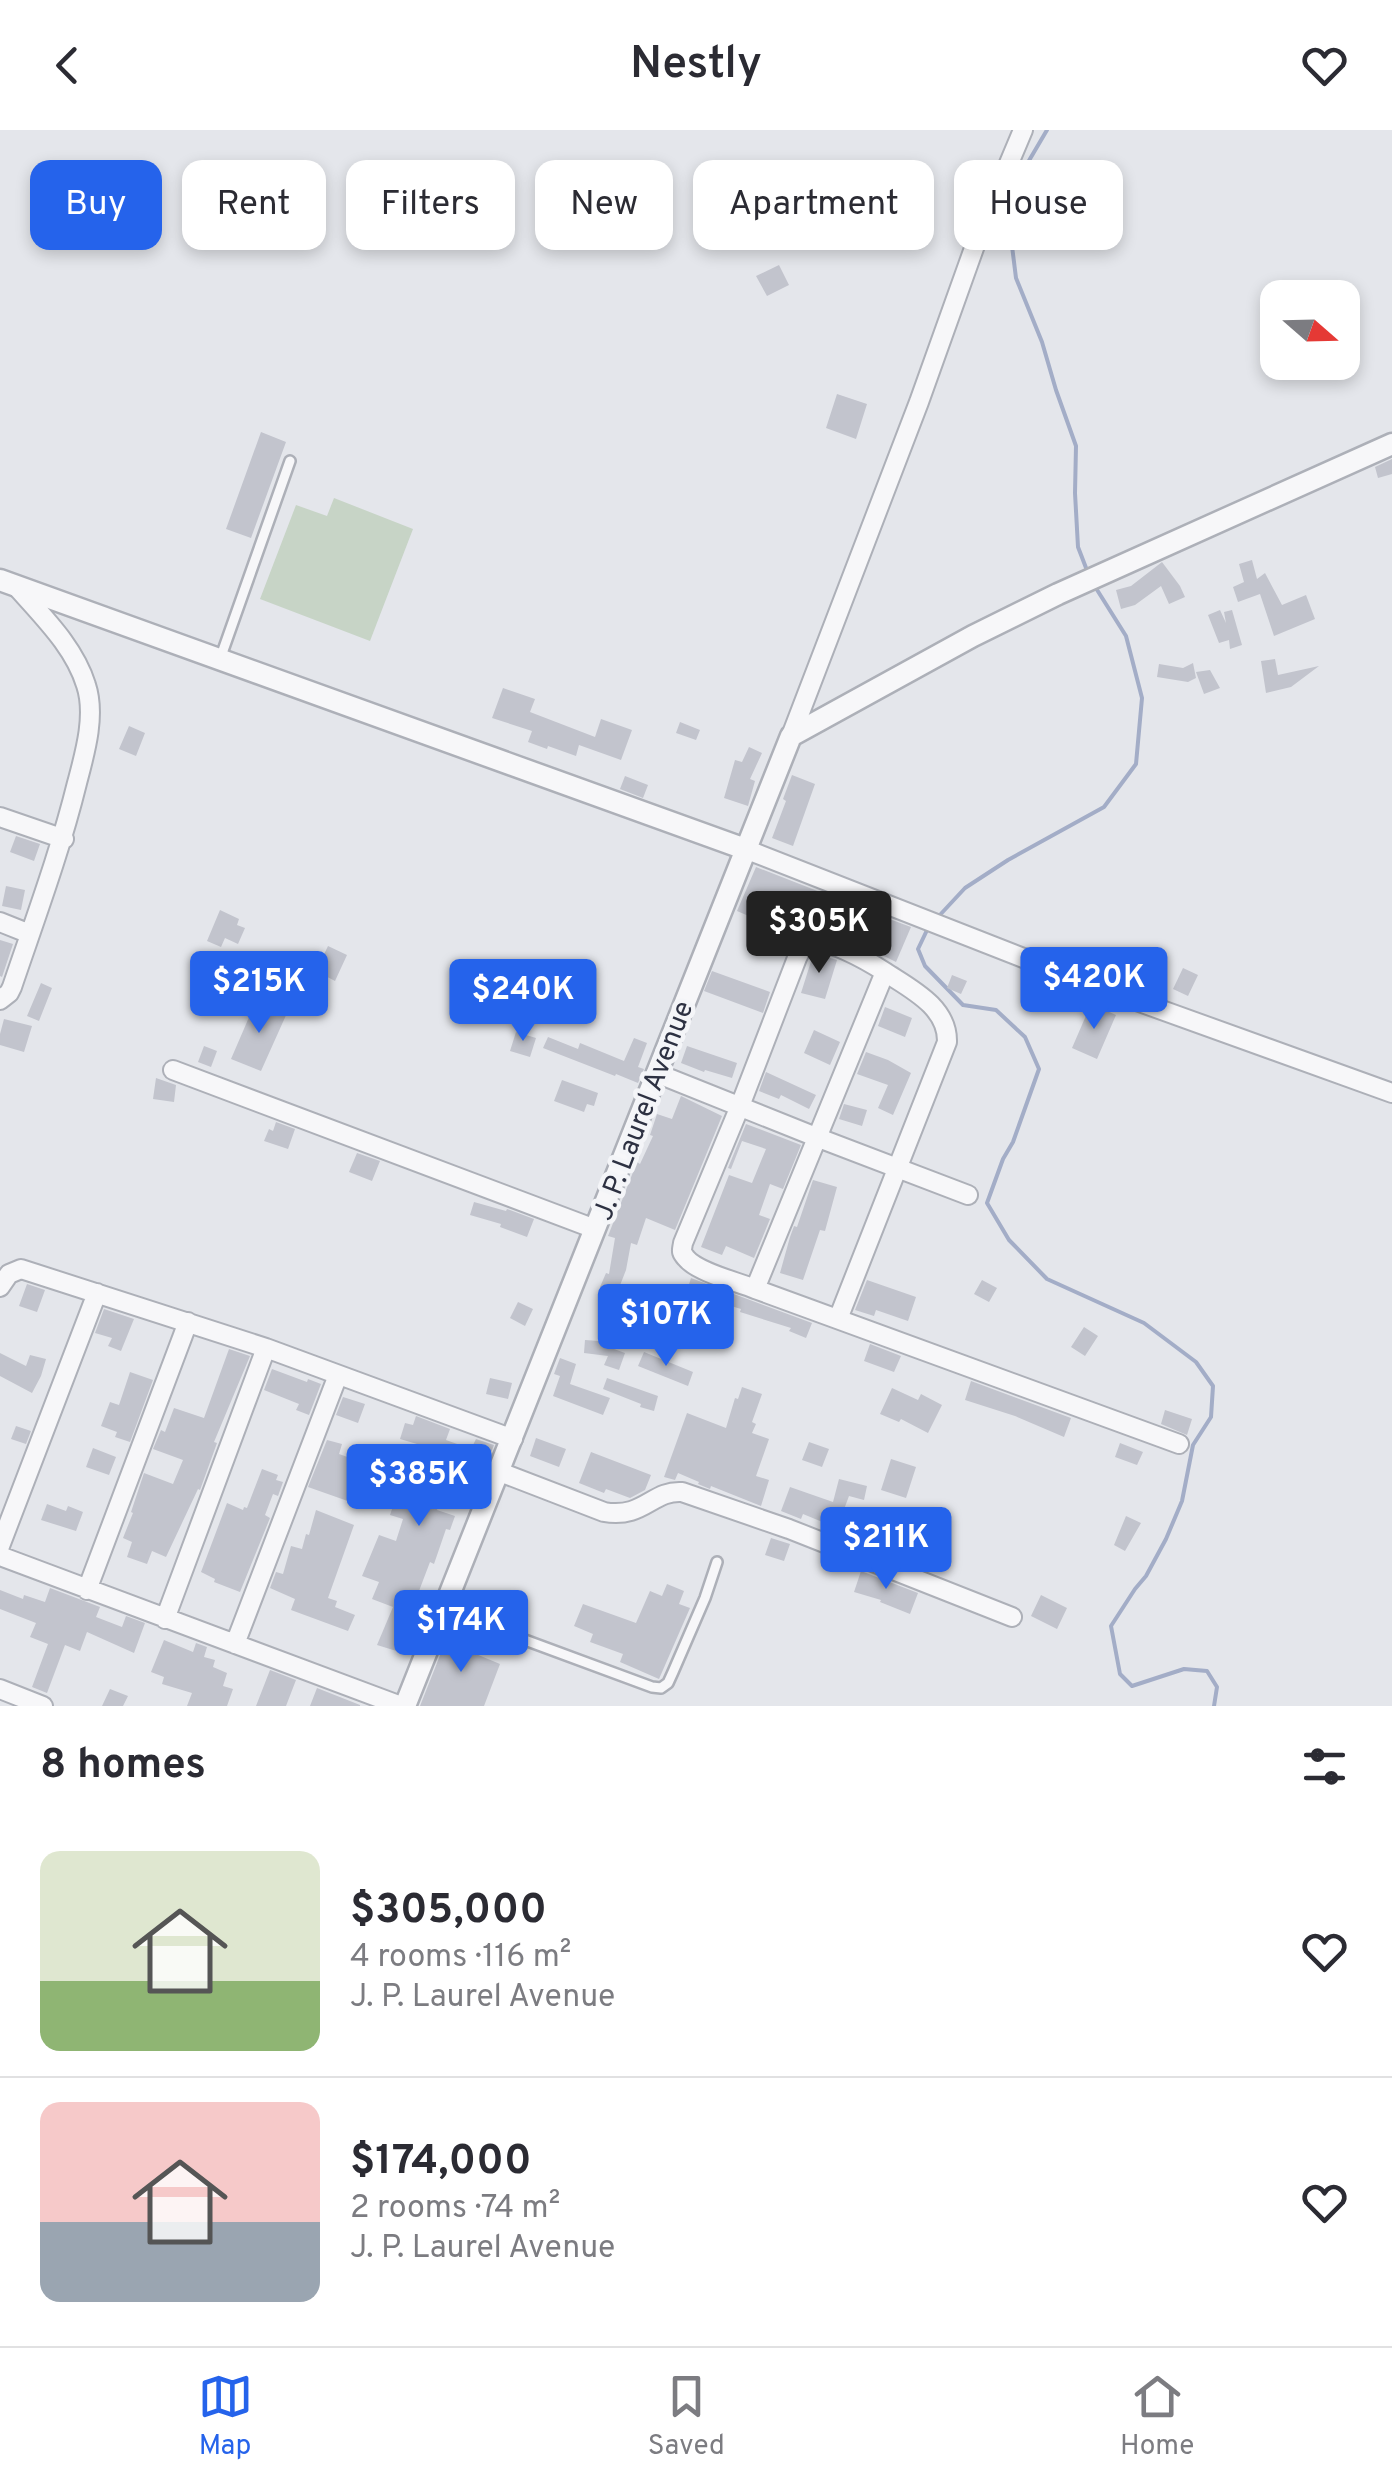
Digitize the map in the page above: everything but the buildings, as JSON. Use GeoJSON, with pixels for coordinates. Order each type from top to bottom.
{"type":"FeatureCollection","features":[{"type":"Feature","properties":{"kind":"street"},"geometry":{"type":"LineString","coordinates":[[791,736],[978,236],[1023,130]]}},
{"type":"Feature","properties":{"kind":"street"},"geometry":{"type":"LineString","coordinates":[[791,736],[1058,594],[1392,444]]}},
{"type":"Feature","properties":{"kind":"street"},"geometry":{"type":"LineString","coordinates":[[8,583],[744,849],[1095,986],[1392,1092]]}},
{"type":"Feature","properties":{"kind":"street"},"geometry":{"type":"LineString","coordinates":[[0,1000],[12,987],[64,839],[90,714],[88,690],[80,668],[60,637],[8,583]]}},
{"type":"Feature","properties":{"kind":"street","name":"J. P. Laurel Avenue"},"geometry":{"type":"LineString","coordinates":[[403,1706],[500,1472],[791,736]]}},
{"type":"Feature","properties":{"kind":"street"},"geometry":{"type":"LineString","coordinates":[[0,816],[64,839]]}},
{"type":"Feature","properties":{"kind":"street"},"geometry":{"type":"LineString","coordinates":[[0,922],[30,934]]}},
{"type":"Feature","properties":{"kind":"street"},"geometry":{"type":"LineString","coordinates":[[838,1318],[942,1059],[947,1029],[944,1019],[918,994],[885,972],[821,941],[811,941],[804,946],[682,1252],[696,1266],[1180,1444]]}},
{"type":"Feature","properties":{"kind":"street"},"geometry":{"type":"LineString","coordinates":[[756,1289],[885,972]]}},
{"type":"Feature","properties":{"kind":"street"},"geometry":{"type":"LineString","coordinates":[[173,1070],[595,1228]]}},
{"type":"Feature","properties":{"kind":"street"},"geometry":{"type":"LineString","coordinates":[[656,1073],[968,1194]]}},
{"type":"Feature","properties":{"kind":"street"},"geometry":{"type":"LineString","coordinates":[[0,1287],[9,1274],[21,1269],[266,1348],[513,1438]]}},
{"type":"Feature","properties":{"kind":"street"},"geometry":{"type":"LineString","coordinates":[[0,1546],[97,1293]]}},
{"type":"Feature","properties":{"kind":"street"},"geometry":{"type":"LineString","coordinates":[[87,1590],[188,1322]]}},
{"type":"Feature","properties":{"kind":"street"},"geometry":{"type":"LineString","coordinates":[[165,1619],[266,1348]]}},
{"type":"Feature","properties":{"kind":"street"},"geometry":{"type":"LineString","coordinates":[[235,1644],[338,1375]]}},
{"type":"Feature","properties":{"kind":"street"},"geometry":{"type":"LineString","coordinates":[[500,1472],[618,1514],[643,1508],[664,1494],[682,1492],[790,1529],[1012,1618]]}},
{"type":"Feature","properties":{"kind":"street"},"geometry":{"type":"LineString","coordinates":[[0,1556],[403,1706]]}},
{"type":"Feature","properties":{"kind":"street"},"geometry":{"type":"LineString","coordinates":[[0,1689],[43,1706]]}},
{"type":"Feature","properties":{"kind":"lane"},"geometry":{"type":"LineString","coordinates":[[220,659],[290,461]]}},
{"type":"Feature","properties":{"kind":"lane"},"geometry":{"type":"LineString","coordinates":[[444,1610],[661,1688],[668,1684],[717,1562]]}},
{"type":"Feature","properties":{"kind":"green space"},"geometry":{"type":"Polygon","coordinates":[[[334,498],[413,529],[370,641],[260,599],[296,505],[327,516],[334,498]]]}},
{"type":"Feature","properties":{"kind":"waterway"},"geometry":{"type":"LineString","coordinates":[[1047,130],[1027,164],[1008,214],[1016,278],[1076,446],[1078,547],[1088,573]]}},
{"type":"Feature","properties":{"kind":"waterway"},"geometry":{"type":"LineString","coordinates":[[938,917],[965,888],[1104,807],[1136,764],[1142,698],[1126,636],[1094,585]]}},
{"type":"Feature","properties":{"kind":"waterway"},"geometry":{"type":"LineString","coordinates":[[928,928],[918,949],[925,966],[963,1005],[996,1010],[1025,1037],[1039,1069],[987,1203],[1009,1240],[1047,1279],[1144,1323],[1196,1362],[1213,1386],[1211,1417],[1193,1445],[1182,1501],[1166,1539],[1111,1626],[1120,1674],[1132,1686],[1184,1669],[1207,1671],[1217,1687],[1214,1706]]}}]}
